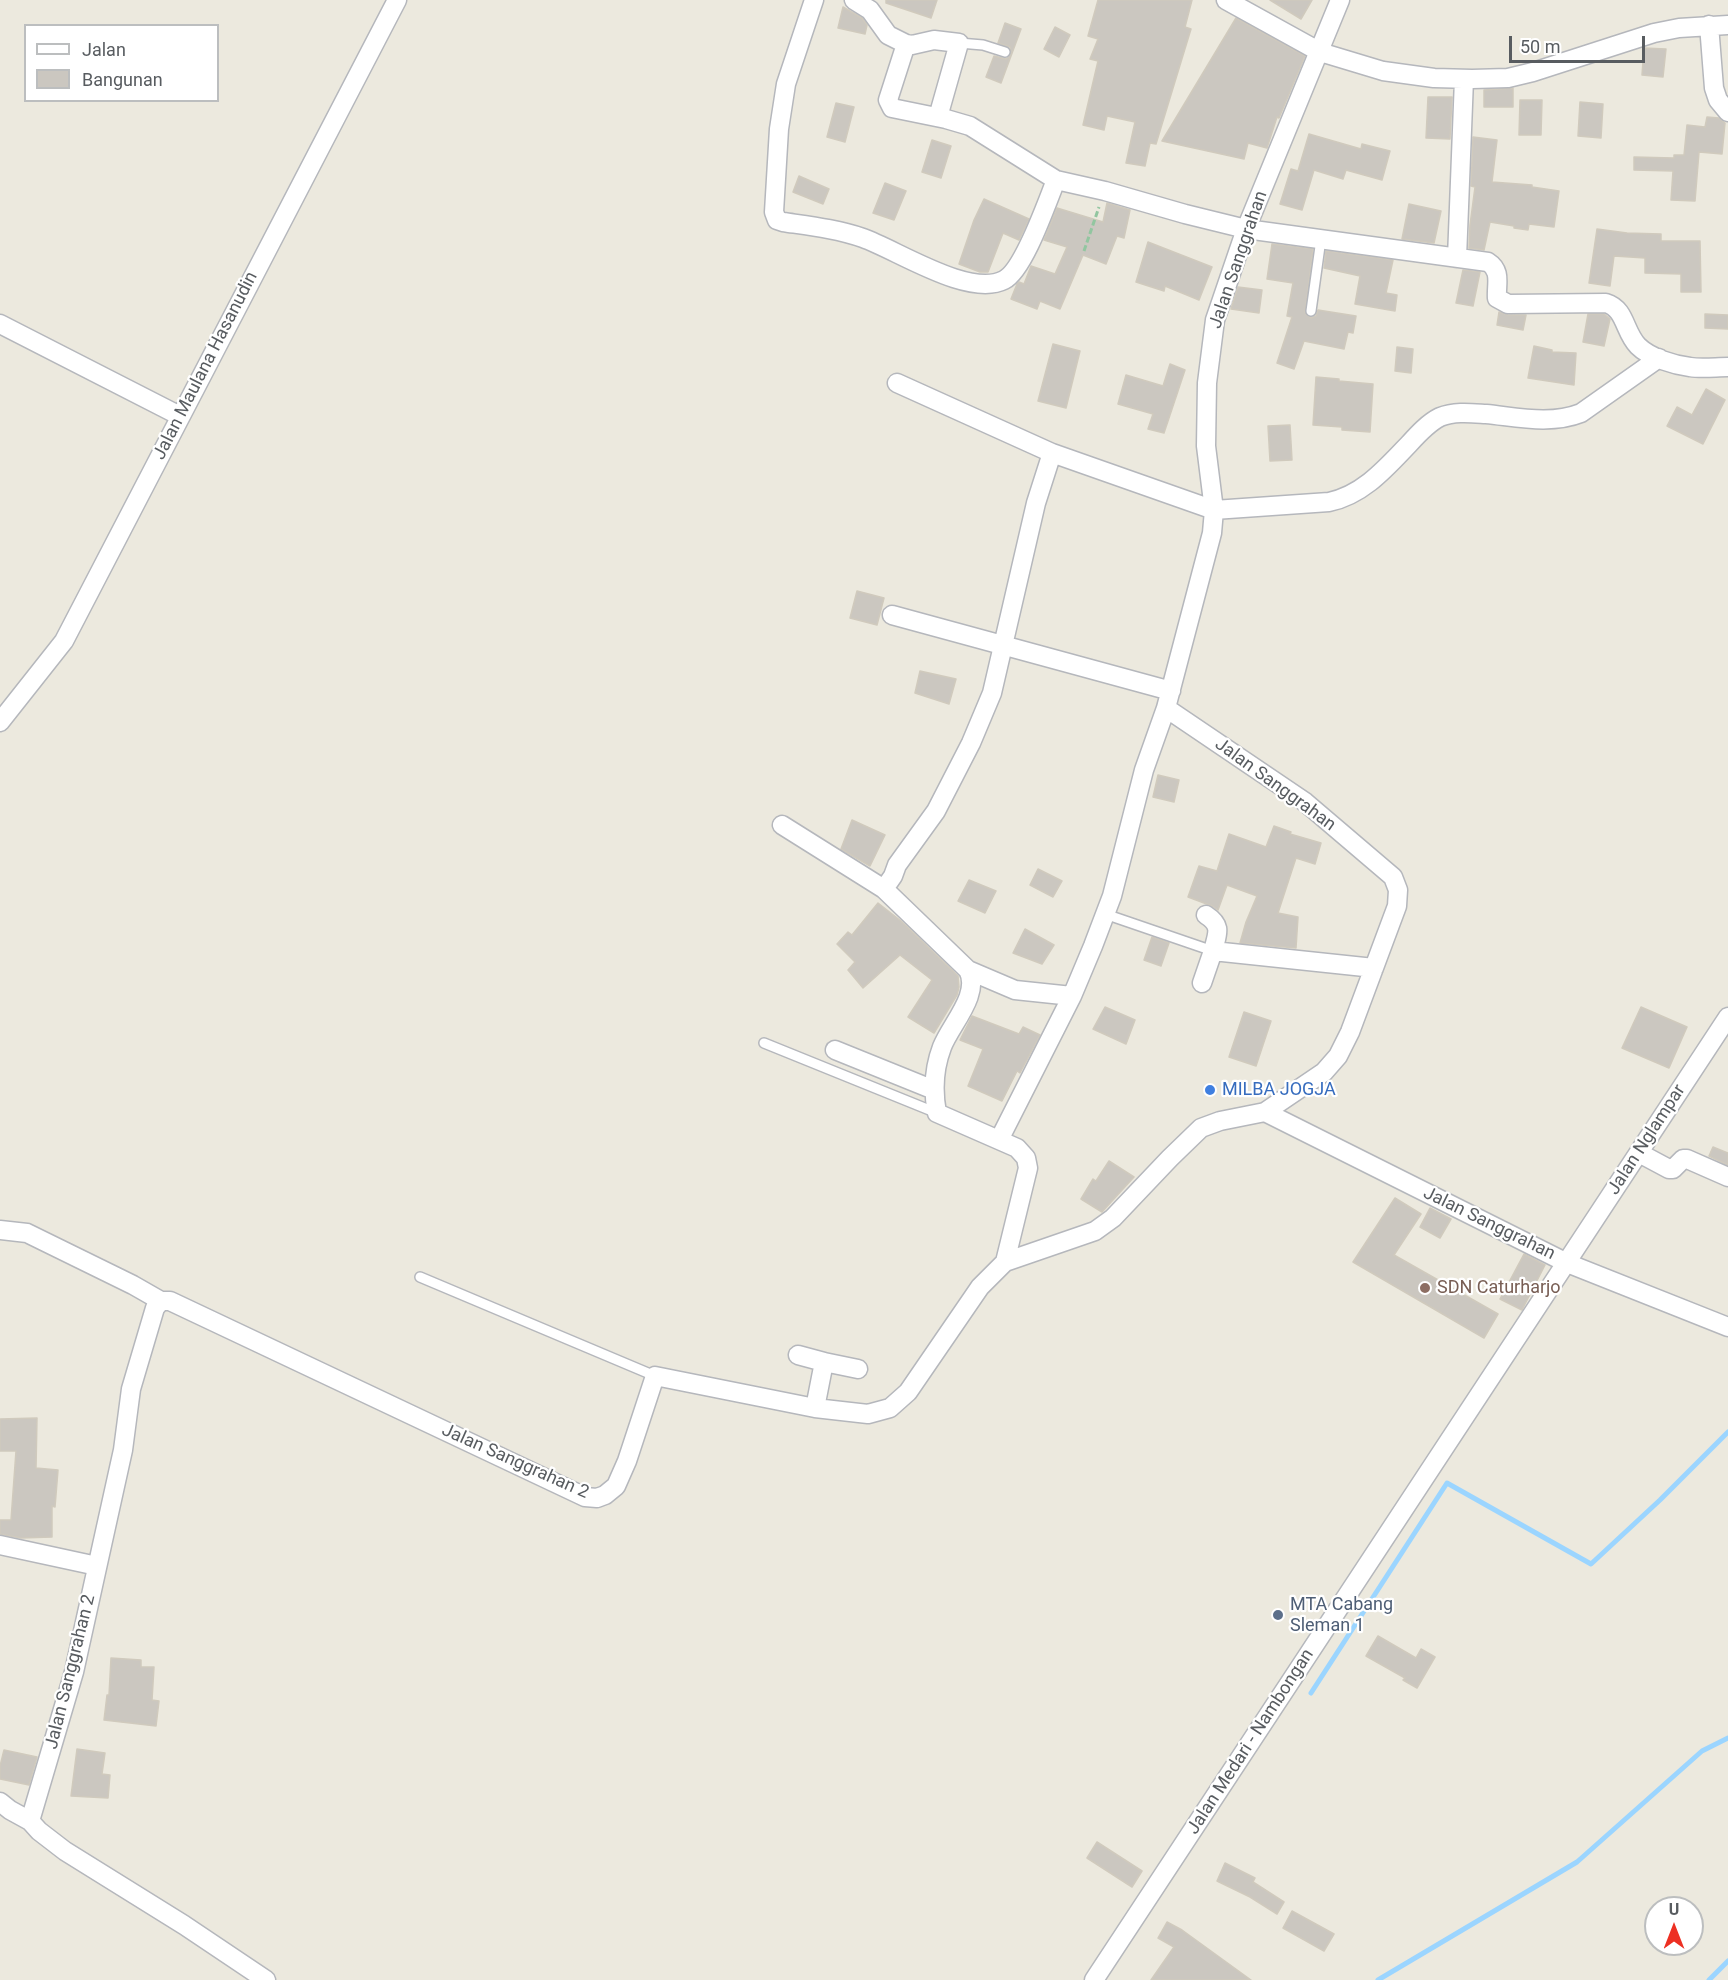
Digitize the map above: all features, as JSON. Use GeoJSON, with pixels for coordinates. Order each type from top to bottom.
{"type":"FeatureCollection","features":[{"type":"Feature","properties":{"kind":"street","name":"Jalan Maulana Hasanudin"},"geometry":{"type":"LineString","coordinates":[[0,722],[64,641],[397,0]]}},
{"type":"Feature","properties":{"kind":"street"},"geometry":{"type":"LineString","coordinates":[[814,0],[786,84],[775,181],[774,212],[777,220],[831,229],[865,238],[930,269],[959,279],[989,285],[1005,279],[1023,258],[1056,180]]}},
{"type":"Feature","properties":{"kind":"street"},"geometry":{"type":"LineString","coordinates":[[854,0],[870,10],[888,35],[906,44],[912,45],[934,40],[959,43],[938,117]]}},
{"type":"Feature","properties":{"kind":"street"},"geometry":{"type":"LineString","coordinates":[[1226,0],[1320,52],[1383,71],[1434,78],[1508,78],[1653,33],[1679,28],[1728,25]]}},
{"type":"Feature","properties":{"kind":"street","name":"Jalan Sanggrahan"},"geometry":{"type":"LineString","coordinates":[[1340,0],[1246,229],[1215,320],[1207,382],[1206,446],[1214,510],[1212,533],[1168,700],[1305,802],[1393,877],[1398,890],[1397,906],[1350,1032],[1338,1056],[1324,1072],[1265,1112],[1567,1263],[1728,1327]]}},
{"type":"Feature","properties":{"kind":"street"},"geometry":{"type":"LineString","coordinates":[[1708,25],[1714,88],[1718,100],[1728,112]]}},
{"type":"Feature","properties":{"kind":"street"},"geometry":{"type":"LineString","coordinates":[[906,44],[888,100],[892,108],[970,126],[1056,180],[1246,229],[1488,262],[1495,267],[1497,272],[1497,298],[1508,304],[1606,303],[1614,305],[1620,311],[1629,333],[1639,347],[1659,358],[1690,368],[1728,368]]}},
{"type":"Feature","properties":{"kind":"street"},"geometry":{"type":"LineString","coordinates":[[1457,258],[1464,79]]}},
{"type":"Feature","properties":{"kind":"street"},"geometry":{"type":"LineString","coordinates":[[0,324],[180,416]]}},
{"type":"Feature","properties":{"kind":"street"},"geometry":{"type":"LineString","coordinates":[[897,383],[1052,453],[1214,510],[1340,500],[1367,484],[1419,433],[1440,417],[1468,413],[1547,420],[1570,417],[1581,413],[1659,358]]}},
{"type":"Feature","properties":{"kind":"street"},"geometry":{"type":"LineString","coordinates":[[884,889],[897,865],[936,811],[971,743],[992,693],[1036,503],[1052,453]]}},
{"type":"Feature","properties":{"kind":"street"},"geometry":{"type":"LineString","coordinates":[[892,615],[1002,644],[1168,700],[1144,770],[1112,896],[1072,996],[999,1140]]}},
{"type":"Feature","properties":{"kind":"street"},"geometry":{"type":"LineString","coordinates":[[782,825],[884,889],[968,970],[972,977],[971,994],[948,1032],[941,1049],[934,1090],[938,1113],[1017,1148],[1026,1158],[1028,1168],[1005,1262]]}},
{"type":"Feature","properties":{"kind":"street"},"geometry":{"type":"LineString","coordinates":[[1202,983],[1218,931],[1215,920],[1206,915]]}},
{"type":"Feature","properties":{"kind":"street"},"geometry":{"type":"LineString","coordinates":[[1212,951],[1374,968]]}},
{"type":"Feature","properties":{"kind":"street"},"geometry":{"type":"LineString","coordinates":[[968,970],[1015,990],[1072,996]]}},
{"type":"Feature","properties":{"kind":"street","name":"Jalan Nglampar"},"geometry":{"type":"LineString","coordinates":[[1567,1263],[1728,1017]]}},
{"type":"Feature","properties":{"kind":"street"},"geometry":{"type":"LineString","coordinates":[[835,1050],[934,1090]]}},
{"type":"Feature","properties":{"kind":"street"},"geometry":{"type":"LineString","coordinates":[[656,1376],[814,1408],[868,1414],[890,1408],[908,1392],[980,1287],[1005,1262],[1095,1231],[1113,1218],[1201,1128],[1220,1121],[1265,1112]]}},
{"type":"Feature","properties":{"kind":"street"},"geometry":{"type":"LineString","coordinates":[[1639,1153],[1670,1169],[1673,1169],[1683,1159],[1687,1159],[1728,1177]]}},
{"type":"Feature","properties":{"kind":"street"},"geometry":{"type":"LineString","coordinates":[[0,1230],[27,1233],[161,1301]]}},
{"type":"Feature","properties":{"kind":"street","name":"Jalan Medari - Nambongan"},"geometry":{"type":"LineString","coordinates":[[1094,1980],[1567,1263]]}},
{"type":"Feature","properties":{"kind":"street","name":"Jalan Sanggrahan 2"},"geometry":{"type":"LineString","coordinates":[[30,1821],[74,1672],[123,1450],[131,1389],[155,1308],[161,1301],[170,1301],[585,1497],[597,1498],[605,1495],[615,1486],[627,1461],[656,1376]]}},
{"type":"Feature","properties":{"kind":"street"},"geometry":{"type":"LineString","coordinates":[[798,1355],[858,1369]]}},
{"type":"Feature","properties":{"kind":"street"},"geometry":{"type":"LineString","coordinates":[[814,1408],[824,1362]]}},
{"type":"Feature","properties":{"kind":"street"},"geometry":{"type":"LineString","coordinates":[[0,1545],[97,1566]]}},
{"type":"Feature","properties":{"kind":"street"},"geometry":{"type":"LineString","coordinates":[[0,1802],[30,1821],[65,1851],[184,1925],[266,1980]]}},
{"type":"Feature","properties":{"kind":"lane"},"geometry":{"type":"LineString","coordinates":[[959,43],[983,45],[1005,52]]}},
{"type":"Feature","properties":{"kind":"lane"},"geometry":{"type":"LineString","coordinates":[[1311,311],[1321,239]]}},
{"type":"Feature","properties":{"kind":"lane"},"geometry":{"type":"LineString","coordinates":[[1105,914],[1212,951]]}},
{"type":"Feature","properties":{"kind":"lane"},"geometry":{"type":"LineString","coordinates":[[764,1042],[938,1113]]}},
{"type":"Feature","properties":{"kind":"lane"},"geometry":{"type":"LineString","coordinates":[[420,1277],[656,1376]]}},
{"type":"Feature","properties":{"kind":"path"},"geometry":{"type":"LineString","coordinates":[[1084,250],[1105,191]]}},
{"type":"Feature","properties":{"kind":"building"},"geometry":{"type":"Polygon","coordinates":[[[886,0],[937,0],[931,18],[886,3],[886,0]]]}},
{"type":"Feature","properties":{"kind":"building"},"geometry":{"type":"Polygon","coordinates":[[[1098,0],[1192,0],[1185,27],[1191,29],[1156,144],[1150,143],[1145,166],[1126,163],[1135,122],[1107,116],[1104,130],[1083,125],[1098,61],[1090,59],[1098,39],[1088,36],[1098,0]]]}},
{"type":"Feature","properties":{"kind":"building"},"geometry":{"type":"Polygon","coordinates":[[[1270,0],[1312,0],[1301,19],[1270,0]]]}},
{"type":"Feature","properties":{"kind":"building"},"geometry":{"type":"Polygon","coordinates":[[[843,7],[862,18],[867,25],[865,34],[838,28],[843,7]]]}},
{"type":"Feature","properties":{"kind":"building"},"geometry":{"type":"Polygon","coordinates":[[[1236,18],[1305,56],[1279,118],[1277,117],[1267,148],[1248,143],[1244,159],[1162,141],[1236,18]]]}},
{"type":"Feature","properties":{"kind":"building"},"geometry":{"type":"Polygon","coordinates":[[[1005,23],[1021,29],[1001,83],[986,77],[994,56],[1006,59],[1011,55],[1010,47],[998,43],[1005,23]]]}},
{"type":"Feature","properties":{"kind":"building"},"geometry":{"type":"Polygon","coordinates":[[[1055,27],[1070,35],[1059,57],[1044,49],[1055,27]]]}},
{"type":"Feature","properties":{"kind":"building"},"geometry":{"type":"Polygon","coordinates":[[[1644,48],[1666,49],[1663,77],[1642,75],[1644,48]]]}},
{"type":"Feature","properties":{"kind":"building"},"geometry":{"type":"Polygon","coordinates":[[[1513,88],[1513,107],[1484,107],[1484,90],[1513,88]]]}},
{"type":"Feature","properties":{"kind":"building"},"geometry":{"type":"Polygon","coordinates":[[[1428,97],[1452,97],[1450,139],[1426,138],[1428,97]]]}},
{"type":"Feature","properties":{"kind":"building"},"geometry":{"type":"Polygon","coordinates":[[[1520,100],[1542,100],[1541,135],[1519,135],[1520,100]]]}},
{"type":"Feature","properties":{"kind":"building"},"geometry":{"type":"Polygon","coordinates":[[[1580,102],[1603,104],[1601,138],[1578,136],[1580,102]]]}},
{"type":"Feature","properties":{"kind":"building"},"geometry":{"type":"Polygon","coordinates":[[[836,103],[854,107],[845,142],[827,137],[836,103]]]}},
{"type":"Feature","properties":{"kind":"building"},"geometry":{"type":"Polygon","coordinates":[[[1707,117],[1719,118],[1725,123],[1722,154],[1699,152],[1695,201],[1671,200],[1673,171],[1634,170],[1634,157],[1674,158],[1674,155],[1684,155],[1687,125],[1705,127],[1707,117]]]}},
{"type":"Feature","properties":{"kind":"building"},"geometry":{"type":"Polygon","coordinates":[[[1309,134],[1361,149],[1362,144],[1390,151],[1382,180],[1346,170],[1343,179],[1314,170],[1302,210],[1280,204],[1291,169],[1298,171],[1309,134]]]}},
{"type":"Feature","properties":{"kind":"building"},"geometry":{"type":"Polygon","coordinates":[[[1473,137],[1497,140],[1492,182],[1532,185],[1532,187],[1559,191],[1554,227],[1529,224],[1528,230],[1490,222],[1484,250],[1469,248],[1475,187],[1471,186],[1473,137]]]}},
{"type":"Feature","properties":{"kind":"building"},"geometry":{"type":"Polygon","coordinates":[[[932,140],[951,146],[941,178],[922,172],[932,140]]]}},
{"type":"Feature","properties":{"kind":"building"},"geometry":{"type":"Polygon","coordinates":[[[799,176],[829,189],[823,204],[793,192],[799,176]]]}},
{"type":"Feature","properties":{"kind":"building"},"geometry":{"type":"Polygon","coordinates":[[[885,183],[906,191],[894,220],[873,213],[885,183]]]}},
{"type":"Feature","properties":{"kind":"building"},"geometry":{"type":"Polygon","coordinates":[[[984,199],[1029,219],[1019,240],[1003,233],[988,272],[980,272],[959,264],[984,199]]]}},
{"type":"Feature","properties":{"kind":"building"},"geometry":{"type":"Polygon","coordinates":[[[1107,203],[1130,210],[1124,238],[1117,236],[1106,264],[1083,255],[1060,309],[1040,301],[1037,309],[1011,299],[1017,284],[1019,282],[1024,284],[1031,266],[1055,274],[1067,247],[1044,240],[1057,208],[1103,222],[1107,203]]]}},
{"type":"Feature","properties":{"kind":"building"},"geometry":{"type":"Polygon","coordinates":[[[1409,204],[1441,211],[1434,243],[1402,239],[1409,204]]]}},
{"type":"Feature","properties":{"kind":"building"},"geometry":{"type":"Polygon","coordinates":[[[1597,229],[1661,234],[1661,241],[1700,241],[1701,292],[1681,292],[1681,274],[1645,273],[1645,258],[1614,256],[1610,286],[1589,283],[1597,229]]]}},
{"type":"Feature","properties":{"kind":"building"},"geometry":{"type":"Polygon","coordinates":[[[1148,242],[1212,267],[1199,300],[1165,286],[1164,291],[1136,282],[1148,242]]]}},
{"type":"Feature","properties":{"kind":"building"},"geometry":{"type":"Polygon","coordinates":[[[1272,244],[1313,249],[1305,313],[1311,318],[1316,316],[1318,310],[1356,316],[1353,333],[1348,332],[1344,349],[1304,341],[1294,369],[1277,363],[1292,317],[1287,316],[1293,283],[1267,279],[1272,244]]]}},
{"type":"Feature","properties":{"kind":"building"},"geometry":{"type":"Polygon","coordinates":[[[1326,251],[1393,260],[1386,293],[1397,295],[1395,311],[1355,304],[1360,276],[1324,268],[1326,251]]]}},
{"type":"Feature","properties":{"kind":"building"},"geometry":{"type":"Polygon","coordinates":[[[1463,270],[1480,272],[1473,306],[1456,303],[1463,270]]]}},
{"type":"Feature","properties":{"kind":"building"},"geometry":{"type":"Polygon","coordinates":[[[1238,287],[1262,290],[1259,313],[1231,309],[1238,287]]]}},
{"type":"Feature","properties":{"kind":"building"},"geometry":{"type":"Polygon","coordinates":[[[1499,312],[1508,315],[1526,315],[1523,330],[1497,325],[1499,312]]]}},
{"type":"Feature","properties":{"kind":"building"},"geometry":{"type":"Polygon","coordinates":[[[1588,314],[1604,314],[1610,319],[1604,346],[1583,342],[1588,314]]]}},
{"type":"Feature","properties":{"kind":"building"},"geometry":{"type":"Polygon","coordinates":[[[1705,314],[1728,315],[1728,329],[1705,328],[1705,314]]]}},
{"type":"Feature","properties":{"kind":"building"},"geometry":{"type":"Polygon","coordinates":[[[1053,344],[1080,351],[1066,408],[1038,401],[1053,344]]]}},
{"type":"Feature","properties":{"kind":"building"},"geometry":{"type":"Polygon","coordinates":[[[1534,346],[1552,350],[1552,352],[1576,353],[1574,385],[1528,378],[1534,346]]]}},
{"type":"Feature","properties":{"kind":"building"},"geometry":{"type":"Polygon","coordinates":[[[1397,347],[1413,349],[1411,373],[1395,371],[1397,347]]]}},
{"type":"Feature","properties":{"kind":"building"},"geometry":{"type":"Polygon","coordinates":[[[1170,364],[1185,370],[1164,433],[1148,429],[1153,414],[1118,404],[1126,375],[1163,386],[1170,364]]]}},
{"type":"Feature","properties":{"kind":"building"},"geometry":{"type":"Polygon","coordinates":[[[1316,377],[1373,384],[1370,432],[1313,425],[1316,377]]]}},
{"type":"Feature","properties":{"kind":"building"},"geometry":{"type":"Polygon","coordinates":[[[1706,389],[1725,400],[1703,444],[1667,426],[1677,407],[1692,415],[1706,389]]]}},
{"type":"Feature","properties":{"kind":"building"},"geometry":{"type":"Polygon","coordinates":[[[1290,425],[1292,460],[1270,461],[1268,426],[1290,425]]]}},
{"type":"Feature","properties":{"kind":"building"},"geometry":{"type":"Polygon","coordinates":[[[857,591],[884,598],[877,625],[850,618],[857,591]]]}},
{"type":"Feature","properties":{"kind":"building"},"geometry":{"type":"Polygon","coordinates":[[[920,671],[956,679],[949,704],[915,693],[920,671]]]}},
{"type":"Feature","properties":{"kind":"building"},"geometry":{"type":"Polygon","coordinates":[[[1158,775],[1179,780],[1174,802],[1153,797],[1158,775]]]}},
{"type":"Feature","properties":{"kind":"building"},"geometry":{"type":"Polygon","coordinates":[[[852,820],[885,835],[870,866],[841,849],[852,820]]]}},
{"type":"Feature","properties":{"kind":"building"},"geometry":{"type":"Polygon","coordinates":[[[1274,826],[1291,832],[1290,834],[1321,843],[1315,864],[1296,858],[1278,913],[1298,917],[1296,948],[1240,943],[1257,896],[1227,885],[1218,910],[1188,897],[1199,866],[1217,871],[1229,834],[1266,847],[1274,826]]]}},
{"type":"Feature","properties":{"kind":"building"},"geometry":{"type":"Polygon","coordinates":[[[1038,869],[1062,881],[1053,897],[1030,885],[1038,869]]]}},
{"type":"Feature","properties":{"kind":"building"},"geometry":{"type":"Polygon","coordinates":[[[969,880],[996,891],[985,913],[958,901],[969,880]]]}},
{"type":"Feature","properties":{"kind":"building"},"geometry":{"type":"Polygon","coordinates":[[[878,903],[901,921],[958,976],[957,995],[934,1033],[908,1017],[932,980],[900,955],[863,988],[848,970],[855,962],[837,944],[848,932],[852,935],[878,903]]]}},
{"type":"Feature","properties":{"kind":"building"},"geometry":{"type":"Polygon","coordinates":[[[1025,929],[1054,945],[1042,964],[1013,953],[1025,929]]]}},
{"type":"Feature","properties":{"kind":"building"},"geometry":{"type":"Polygon","coordinates":[[[1152,937],[1169,943],[1161,966],[1144,960],[1152,937]]]}},
{"type":"Feature","properties":{"kind":"building"},"geometry":{"type":"Polygon","coordinates":[[[1105,1007],[1135,1020],[1126,1044],[1093,1029],[1105,1007]]]}},
{"type":"Feature","properties":{"kind":"building"},"geometry":{"type":"Polygon","coordinates":[[[1641,1007],[1687,1027],[1669,1068],[1622,1048],[1641,1007]]]}},
{"type":"Feature","properties":{"kind":"building"},"geometry":{"type":"Polygon","coordinates":[[[1244,1012],[1271,1021],[1256,1066],[1229,1057],[1244,1012]]]}},
{"type":"Feature","properties":{"kind":"building"},"geometry":{"type":"Polygon","coordinates":[[[972,1016],[1019,1034],[1023,1027],[1040,1035],[1020,1073],[1017,1071],[1002,1101],[968,1086],[983,1049],[960,1040],[972,1016]]]}},
{"type":"Feature","properties":{"kind":"building"},"geometry":{"type":"Polygon","coordinates":[[[1713,1147],[1728,1153],[1728,1165],[1709,1156],[1713,1147]]]}},
{"type":"Feature","properties":{"kind":"building"},"geometry":{"type":"Polygon","coordinates":[[[1109,1161],[1134,1177],[1102,1212],[1081,1199],[1093,1179],[1096,1181],[1109,1161]]]}},
{"type":"Feature","properties":{"kind":"building","name":"SDN Caturharjo"},"geometry":{"type":"Polygon","coordinates":[[[1395,1198],[1421,1214],[1394,1255],[1498,1314],[1484,1338],[1353,1262],[1395,1198]]]}},
{"type":"Feature","properties":{"kind":"building","name":"SDN Caturharjo"},"geometry":{"type":"Polygon","coordinates":[[[1430,1208],[1451,1219],[1440,1238],[1420,1227],[1430,1208]]]}},
{"type":"Feature","properties":{"kind":"building","name":"SDN Caturharjo"},"geometry":{"type":"Polygon","coordinates":[[[1524,1254],[1545,1265],[1522,1310],[1500,1299],[1524,1254]]]}},
{"type":"Feature","properties":{"kind":"building"},"geometry":{"type":"Polygon","coordinates":[[[37,1418],[36,1468],[58,1470],[55,1507],[52,1506],[52,1537],[21,1538],[0,1534],[0,1520],[11,1520],[16,1451],[0,1451],[0,1419],[37,1418]]]}},
{"type":"Feature","properties":{"kind":"building"},"geometry":{"type":"Polygon","coordinates":[[[1378,1636],[1416,1658],[1421,1649],[1435,1657],[1417,1688],[1403,1680],[1405,1678],[1366,1656],[1378,1636]]]}},
{"type":"Feature","properties":{"kind":"building"},"geometry":{"type":"Polygon","coordinates":[[[111,1658],[141,1660],[141,1667],[154,1667],[152,1700],[159,1701],[156,1726],[104,1720],[107,1695],[109,1695],[111,1658]]]}},
{"type":"Feature","properties":{"kind":"building"},"geometry":{"type":"Polygon","coordinates":[[[77,1749],[105,1753],[102,1774],[110,1775],[108,1798],[71,1796],[77,1749]]]}},
{"type":"Feature","properties":{"kind":"building"},"geometry":{"type":"Polygon","coordinates":[[[4,1750],[37,1757],[29,1785],[0,1779],[4,1750]]]}},
{"type":"Feature","properties":{"kind":"building"},"geometry":{"type":"Polygon","coordinates":[[[1097,1842],[1142,1871],[1132,1887],[1087,1858],[1097,1842]]]}},
{"type":"Feature","properties":{"kind":"building"},"geometry":{"type":"Polygon","coordinates":[[[1225,1863],[1255,1878],[1253,1882],[1284,1902],[1277,1914],[1250,1897],[1217,1881],[1225,1863]]]}},
{"type":"Feature","properties":{"kind":"building"},"geometry":{"type":"Polygon","coordinates":[[[1292,1911],[1334,1934],[1324,1951],[1283,1928],[1292,1911]]]}},
{"type":"Feature","properties":{"kind":"building"},"geometry":{"type":"Polygon","coordinates":[[[1167,1922],[1182,1930],[1251,1980],[1151,1980],[1174,1947],[1158,1938],[1167,1922]]]}},
{"type":"Feature","properties":{"kind":"waterway"},"geometry":{"type":"LineString","coordinates":[[1311,1693],[1447,1483],[1591,1564],[1728,1432]]}},
{"type":"Feature","properties":{"kind":"waterway"},"geometry":{"type":"LineString","coordinates":[[1378,1980],[1577,1862],[1702,1751],[1728,1738]]}},
{"type":"Feature","properties":{"kind":"waterway"},"geometry":{"type":"LineString","coordinates":[[1709,1980],[1728,1961]]}},
{"type":"Feature","properties":{"kind":"place","name":"MILBA JOGJA"},"geometry":{"type":"Point","coordinates":[1210,1090]}},
{"type":"Feature","properties":{"kind":"place","name":"SDN Caturharjo"},"geometry":{"type":"Point","coordinates":[1425,1288]}},
{"type":"Feature","properties":{"kind":"place","name":"MTA Cabang Sleman 1"},"geometry":{"type":"Point","coordinates":[1278,1615]}}]}
